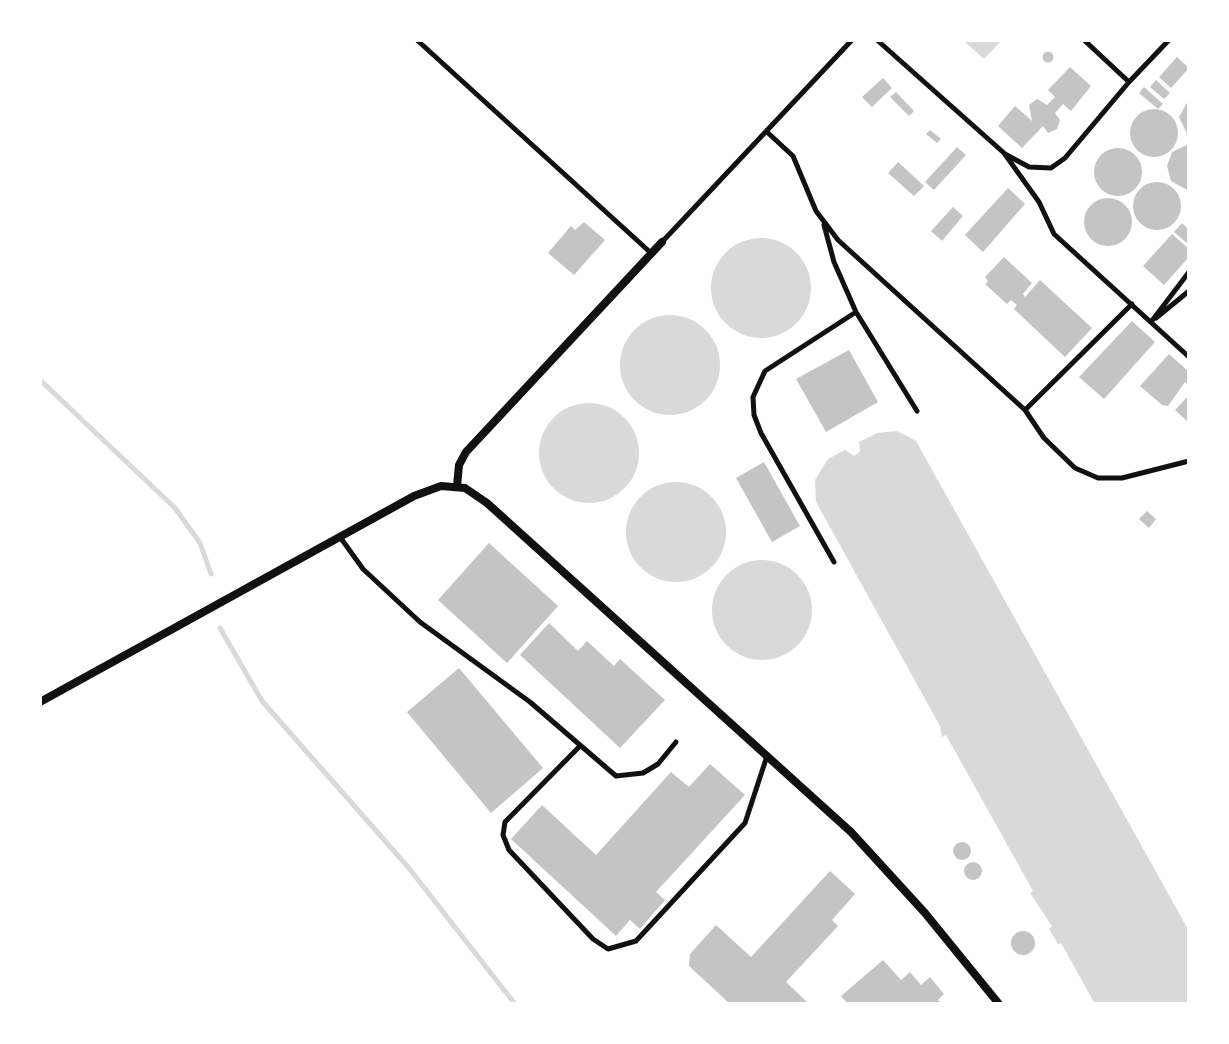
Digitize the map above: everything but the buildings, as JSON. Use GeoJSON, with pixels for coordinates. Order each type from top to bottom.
{"type":"FeatureCollection","features":[{"type":"Feature","properties":{"kind":"street"},"geometry":{"type":"LineString","coordinates":[[457,486],[459,462],[466,452],[662,242]]}},
{"type":"Feature","properties":{"kind":"street"},"geometry":{"type":"LineString","coordinates":[[40,702],[423,491],[457,486],[487,503],[767,756],[881,864],[999,1004]]}},
{"type":"Feature","properties":{"kind":"lane"},"geometry":{"type":"LineString","coordinates":[[417,40],[651,253]]}},
{"type":"Feature","properties":{"kind":"lane"},"geometry":{"type":"LineString","coordinates":[[662,242],[852,40]]}},
{"type":"Feature","properties":{"kind":"lane"},"geometry":{"type":"LineString","coordinates":[[877,40],[1004,153],[1029,167],[1051,168],[1065,158],[1169,40]]}},
{"type":"Feature","properties":{"kind":"lane"},"geometry":{"type":"LineString","coordinates":[[1084,40],[1129,82]]}},
{"type":"Feature","properties":{"kind":"lane"},"geometry":{"type":"LineString","coordinates":[[767,132],[793,156],[822,220],[834,262],[856,312],[917,411]]}},
{"type":"Feature","properties":{"kind":"lane"},"geometry":{"type":"LineString","coordinates":[[1004,153],[1039,202],[1054,234],[1189,357]]}},
{"type":"Feature","properties":{"kind":"lane"},"geometry":{"type":"LineString","coordinates":[[822,220],[853,256],[1025,410],[1044,438],[1075,468],[1098,478],[1122,478],[1189,461]]}},
{"type":"Feature","properties":{"kind":"lane"},"geometry":{"type":"LineString","coordinates":[[1151,322],[1189,272]]}},
{"type":"Feature","properties":{"kind":"lane"},"geometry":{"type":"LineString","coordinates":[[1151,322],[1189,291]]}},
{"type":"Feature","properties":{"kind":"lane"},"geometry":{"type":"LineString","coordinates":[[1025,410],[1132,304]]}},
{"type":"Feature","properties":{"kind":"lane"},"geometry":{"type":"LineString","coordinates":[[834,562],[761,433],[754,415],[753,397],[765,371],[856,312]]}},
{"type":"Feature","properties":{"kind":"lane"},"geometry":{"type":"LineString","coordinates":[[340,537],[363,569],[420,622],[530,702],[616,776],[628,777],[658,764],[676,742]]}},
{"type":"Feature","properties":{"kind":"lane"},"geometry":{"type":"LineString","coordinates":[[580,746],[505,822],[503,835],[509,850],[593,939],[608,949],[619,949],[636,941],[745,823],[767,756]]}},
{"type":"Feature","properties":{"kind":"shaded area"},"geometry":{"type":"Polygon","coordinates":[[[963,40],[1002,40],[984,59],[963,40]]]}},
{"type":"Feature","properties":{"kind":"shaded area"},"geometry":{"type":"Polygon","coordinates":[[[761,238],[780,241],[797,252],[808,269],[811,288],[808,307],[797,324],[780,335],[761,338],[742,335],[725,324],[714,307],[711,288],[714,269],[725,252],[742,241],[761,238]]]}},
{"type":"Feature","properties":{"kind":"shaded area"},"geometry":{"type":"Polygon","coordinates":[[[670,315],[689,318],[706,329],[717,346],[720,365],[717,384],[706,401],[689,412],[670,415],[651,412],[634,401],[623,384],[620,365],[623,346],[634,329],[651,318],[670,315]]]}},
{"type":"Feature","properties":{"kind":"shaded area"},"geometry":{"type":"Polygon","coordinates":[[[589,403],[608,406],[625,417],[636,434],[639,453],[636,472],[625,489],[608,500],[589,503],[570,500],[553,489],[542,472],[539,453],[542,434],[553,417],[570,406],[589,403]]]}},
{"type":"Feature","properties":{"kind":"shaded area"},"geometry":{"type":"Polygon","coordinates":[[[897,431],[916,441],[1189,931],[1189,1004],[1095,1004],[1061,943],[1058,944],[1049,929],[1052,926],[1030,893],[1033,891],[946,735],[942,737],[940,726],[816,502],[815,480],[828,459],[845,450],[854,456],[860,452],[859,442],[877,433],[897,431]]]}},
{"type":"Feature","properties":{"kind":"shaded area"},"geometry":{"type":"Polygon","coordinates":[[[676,482],[695,485],[712,496],[723,513],[726,532],[723,551],[712,568],[695,579],[676,582],[657,579],[640,568],[629,551],[626,532],[629,513],[640,496],[657,485],[676,482]]]}},
{"type":"Feature","properties":{"kind":"shaded area"},"geometry":{"type":"Polygon","coordinates":[[[762,560],[781,563],[798,574],[809,591],[812,610],[809,629],[798,646],[781,657],[762,660],[743,657],[726,646],[715,629],[712,610],[715,591],[726,574],[743,563],[762,560]]]}},
{"type":"Feature","properties":{"kind":"waterway"},"geometry":{"type":"LineString","coordinates":[[40,380],[175,508],[200,543],[211,574]]}},
{"type":"Feature","properties":{"kind":"waterway"},"geometry":{"type":"LineString","coordinates":[[220,628],[262,701],[408,867],[515,1004]]}}]}
